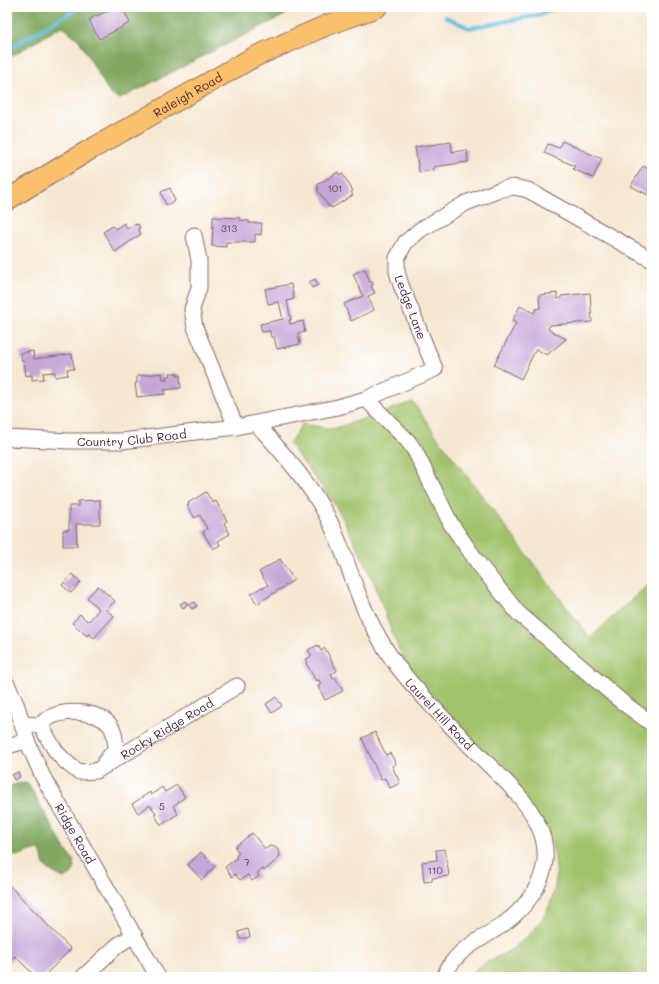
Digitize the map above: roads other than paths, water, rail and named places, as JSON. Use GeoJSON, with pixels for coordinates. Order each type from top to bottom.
{"type":"FeatureCollection","features":[{"type":"Feature","properties":{"kind":"main road","name":"Raleigh Road"},"geometry":{"type":"LineString","coordinates":[[7,200],[86,152],[254,57],[319,28],[377,7]]}},
{"type":"Feature","properties":{"kind":"street","name":"Ledge Lane"},"geometry":{"type":"LineString","coordinates":[[257,424],[338,407],[366,399],[435,369],[401,285],[397,272],[397,258],[405,243],[420,230],[466,204],[502,189],[514,187],[528,190],[652,260]]}},
{"type":"Feature","properties":{"kind":"street"},"geometry":{"type":"LineString","coordinates":[[194,235],[199,260],[199,288],[192,308],[195,327],[236,428]]}},
{"type":"Feature","properties":{"kind":"street"},"geometry":{"type":"LineString","coordinates":[[366,399],[408,441],[415,451],[451,524],[482,569],[518,613],[622,702],[652,724]]}},
{"type":"Feature","properties":{"kind":"street","name":"Country Club Road"},"geometry":{"type":"LineString","coordinates":[[7,438],[70,442],[122,441],[236,428],[257,424]]}},
{"type":"Feature","properties":{"kind":"street","name":"Laurel Hill Road"},"geometry":{"type":"LineString","coordinates":[[257,424],[294,466],[328,518],[339,542],[364,608],[396,665],[452,728],[522,800],[537,823],[541,833],[545,859],[538,886],[531,898],[504,924],[461,951],[448,968],[444,977]]}},
{"type":"Feature","properties":{"kind":"street","name":"Ridge Road"},"geometry":{"type":"LineString","coordinates":[[7,684],[17,706],[27,741],[43,777],[57,804],[158,977]]}},
{"type":"Feature","properties":{"kind":"street","name":"Rocky Ridge Road"},"geometry":{"type":"LineString","coordinates":[[96,771],[237,686]]}},
{"type":"Feature","properties":{"kind":"street","name":"Rocky Ridge Road"},"geometry":{"type":"LineString","coordinates":[[41,725],[47,719],[57,716],[69,713],[85,713],[99,717],[110,725],[115,736],[116,748],[110,757],[96,771]]}},
{"type":"Feature","properties":{"kind":"street"},"geometry":{"type":"LineString","coordinates":[[22,724],[41,725],[54,750],[69,765],[79,772],[96,771]]}},
{"type":"Feature","properties":{"kind":"street"},"geometry":{"type":"LineString","coordinates":[[7,746],[27,741]]}},
{"type":"Feature","properties":{"kind":"street"},"geometry":{"type":"LineString","coordinates":[[83,977],[118,945],[134,935]]}},
{"type":"Feature","properties":{"kind":"waterway"},"geometry":{"type":"LineString","coordinates":[[7,50],[82,7]]}},
{"type":"Feature","properties":{"kind":"waterway"},"geometry":{"type":"LineString","coordinates":[[446,17],[469,28],[540,15],[557,7]]}}]}
